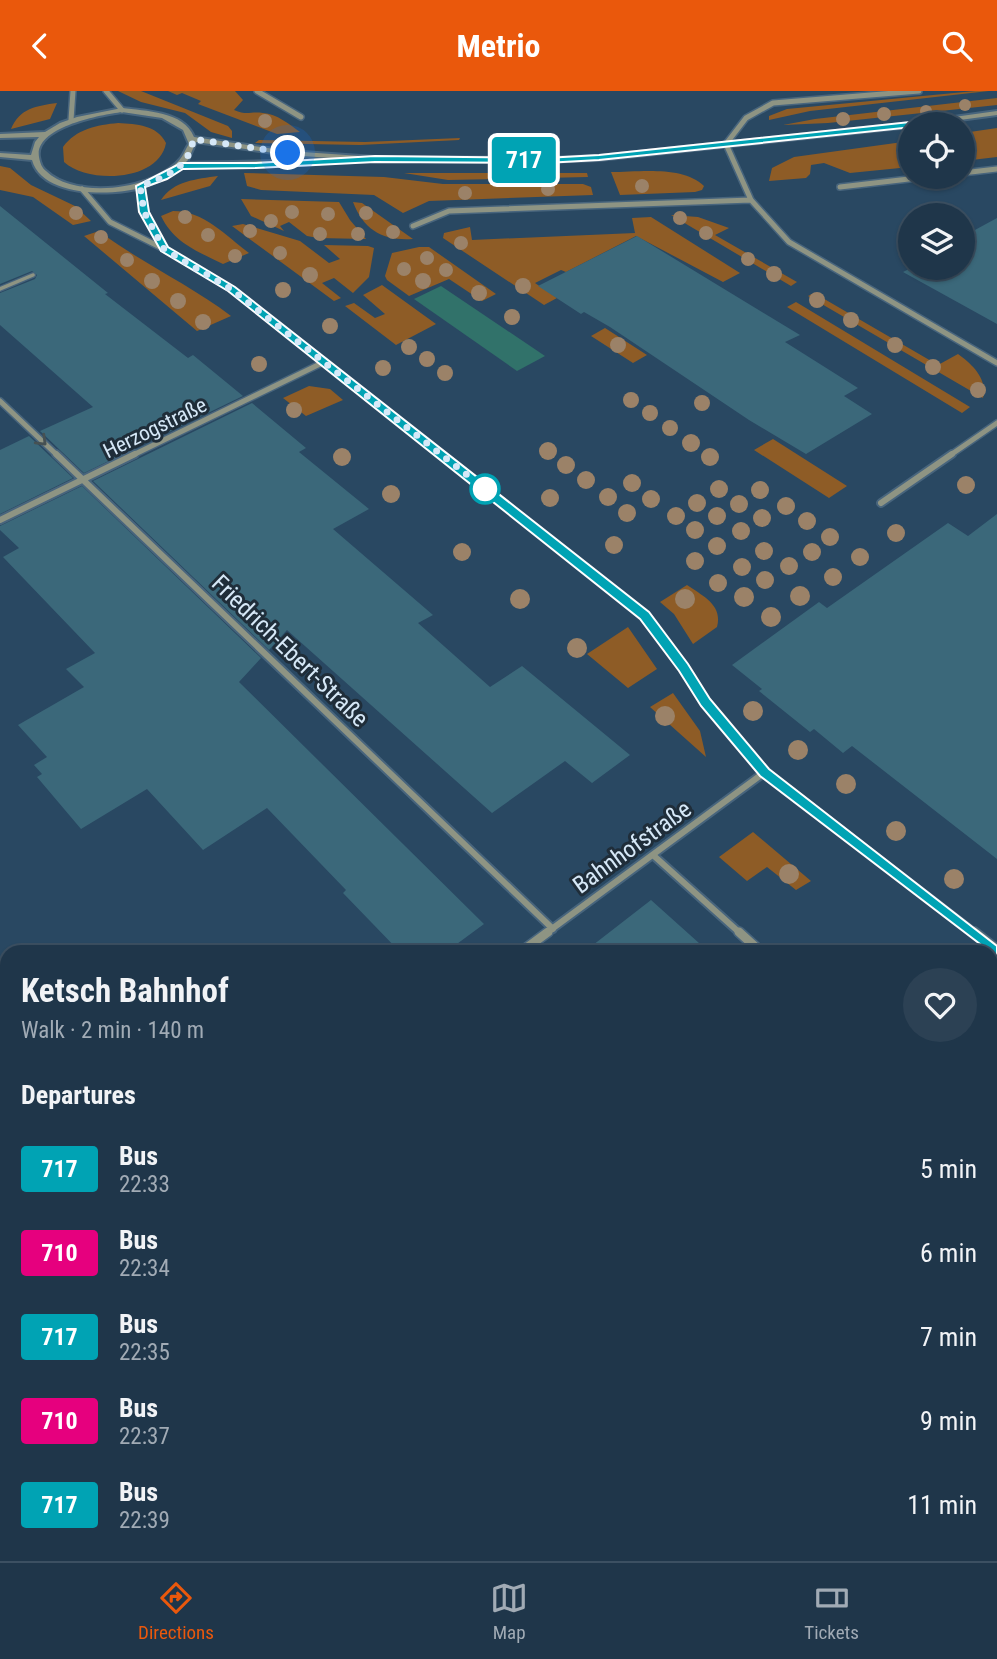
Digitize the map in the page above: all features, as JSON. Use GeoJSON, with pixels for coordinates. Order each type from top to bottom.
{"type":"FeatureCollection","features":[{"type":"Feature","properties":{"kind":"street"},"geometry":{"type":"LineString","coordinates":[[71,120],[73,91]]}},
{"type":"Feature","properties":{"kind":"street"},"geometry":{"type":"LineString","coordinates":[[106,91],[122,110]]}},
{"type":"Feature","properties":{"kind":"street"},"geometry":{"type":"LineString","coordinates":[[257,91],[301,117]]}},
{"type":"Feature","properties":{"kind":"street"},"geometry":{"type":"LineString","coordinates":[[726,144],[746,118],[773,103],[919,91]]}},
{"type":"Feature","properties":{"kind":"street"},"geometry":{"type":"LineString","coordinates":[[122,110],[148,111],[170,117],[186,127],[193,139],[192,152],[181,166],[163,177],[140,186],[101,191],[82,189],[48,177],[39,168],[35,157],[38,145],[48,134],[71,120],[104,111],[122,110]]}},
{"type":"Feature","properties":{"kind":"street"},"geometry":{"type":"LineString","coordinates":[[975,116],[997,113]]}},
{"type":"Feature","properties":{"kind":"street"},"geometry":{"type":"LineString","coordinates":[[181,166],[375,159],[545,160],[898,126]]}},
{"type":"Feature","properties":{"kind":"street"},"geometry":{"type":"LineString","coordinates":[[0,136],[48,134]]}},
{"type":"Feature","properties":{"kind":"street"},"geometry":{"type":"LineString","coordinates":[[193,139],[288,153],[375,159]]}},
{"type":"Feature","properties":{"kind":"street"},"geometry":{"type":"LineString","coordinates":[[726,144],[751,200],[789,242],[997,363]]}},
{"type":"Feature","properties":{"kind":"street"},"geometry":{"type":"LineString","coordinates":[[0,155],[35,157]]}},
{"type":"Feature","properties":{"kind":"street"},"geometry":{"type":"LineString","coordinates":[[975,172],[997,169]]}},
{"type":"Feature","properties":{"kind":"street"},"geometry":{"type":"LineString","coordinates":[[839,187],[898,180]]}},
{"type":"Feature","properties":{"kind":"street"},"geometry":{"type":"LineString","coordinates":[[140,186],[144,212],[164,249]]}},
{"type":"Feature","properties":{"kind":"street"},"geometry":{"type":"LineString","coordinates":[[82,189],[110,222],[164,249],[231,289],[645,615],[684,667],[705,702],[765,772],[990,945]]}},
{"type":"Feature","properties":{"kind":"street"},"geometry":{"type":"LineString","coordinates":[[413,226],[449,211],[751,200]]}},
{"type":"Feature","properties":{"kind":"street","name":"Herzogstraße"},"geometry":{"type":"LineString","coordinates":[[0,520],[322,363]]}},
{"type":"Feature","properties":{"kind":"street","name":"Friedrich-Ebert-Straße"},"geometry":{"type":"LineString","coordinates":[[0,401],[553,929]]}},
{"type":"Feature","properties":{"kind":"street"},"geometry":{"type":"LineString","coordinates":[[881,503],[997,423]]}},
{"type":"Feature","properties":{"kind":"street","name":"Bahnhofstraße"},"geometry":{"type":"LineString","coordinates":[[531,945],[765,772]]}},
{"type":"Feature","properties":{"kind":"street"},"geometry":{"type":"LineString","coordinates":[[653,855],[753,945]]}},
{"type":"Feature","properties":{"kind":"lane"},"geometry":{"type":"LineString","coordinates":[[0,289],[33,275]]}},
{"type":"Feature","properties":{"kind":"shaded area"},"geometry":{"type":"Polygon","coordinates":[[[118,91],[141,91],[228,126],[232,131],[232,138],[211,132],[185,113],[141,102],[118,91]]]}},
{"type":"Feature","properties":{"kind":"shaded area"},"geometry":{"type":"Polygon","coordinates":[[[168,91],[235,91],[243,100],[234,110],[273,115],[300,132],[277,134],[198,104],[201,101],[182,93],[177,95],[168,91]]]}},
{"type":"Feature","properties":{"kind":"shaded area"},"geometry":{"type":"Polygon","coordinates":[[[989,91],[810,111],[769,120],[769,116],[787,109],[989,91]]]}},
{"type":"Feature","properties":{"kind":"shaded area"},"geometry":{"type":"Polygon","coordinates":[[[997,98],[997,105],[931,112],[898,112],[898,116],[783,125],[997,98]]]}},
{"type":"Feature","properties":{"kind":"shaded area"},"geometry":{"type":"Polygon","coordinates":[[[57,103],[50,119],[11,129],[24,112],[57,103]]]}},
{"type":"Feature","properties":{"kind":"shaded area"},"geometry":{"type":"Polygon","coordinates":[[[118,123],[139,125],[157,132],[166,143],[161,156],[150,166],[137,172],[105,176],[89,174],[64,162],[63,147],[74,136],[95,127],[118,123]]]}},
{"type":"Feature","properties":{"kind":"shaded area"},"geometry":{"type":"Polygon","coordinates":[[[997,128],[997,157],[975,160],[975,131],[997,128]]]}},
{"type":"Feature","properties":{"kind":"shaded area"},"geometry":{"type":"Polygon","coordinates":[[[460,138],[360,145],[255,143],[259,140],[365,142],[460,138]]]}},
{"type":"Feature","properties":{"kind":"shaded area"},"geometry":{"type":"Polygon","coordinates":[[[898,143],[898,168],[850,173],[824,163],[811,165],[810,174],[806,178],[769,181],[772,168],[794,157],[898,143]]]}},
{"type":"Feature","properties":{"kind":"shaded area"},"geometry":{"type":"Polygon","coordinates":[[[0,166],[10,168],[31,185],[75,206],[91,221],[73,225],[33,197],[0,190],[0,166]]]}},
{"type":"Feature","properties":{"kind":"shaded area"},"geometry":{"type":"Polygon","coordinates":[[[611,172],[672,172],[695,179],[704,186],[702,190],[695,192],[620,195],[611,172]]]}},
{"type":"Feature","properties":{"kind":"shaded area"},"geometry":{"type":"Polygon","coordinates":[[[244,173],[384,177],[443,184],[583,184],[591,187],[593,195],[429,201],[403,213],[374,195],[261,190],[247,186],[244,173]]]}},
{"type":"Feature","properties":{"kind":"shaded area"},"geometry":{"type":"Polygon","coordinates":[[[404,173],[587,173],[588,177],[448,180],[404,173]]]}},
{"type":"Feature","properties":{"kind":"shaded area"},"geometry":{"type":"Polygon","coordinates":[[[218,176],[210,186],[161,200],[179,185],[218,176]]]}},
{"type":"Feature","properties":{"kind":"shaded area"},"geometry":{"type":"Polygon","coordinates":[[[241,199],[339,202],[366,239],[307,236],[289,222],[280,226],[284,231],[251,216],[241,199]]]}},
{"type":"Feature","properties":{"kind":"shaded area"},"geometry":{"type":"Polygon","coordinates":[[[353,202],[362,203],[413,239],[393,238],[376,232],[363,220],[353,202]]]}},
{"type":"Feature","properties":{"kind":"shaded area"},"geometry":{"type":"Polygon","coordinates":[[[173,211],[195,215],[223,232],[249,253],[223,264],[195,250],[179,240],[161,216],[173,211]]]}},
{"type":"Feature","properties":{"kind":"shaded area"},"geometry":{"type":"Polygon","coordinates":[[[671,215],[698,217],[729,228],[715,235],[797,282],[791,286],[671,215]]]}},
{"type":"Feature","properties":{"kind":"shaded area"},"geometry":{"type":"Polygon","coordinates":[[[651,217],[740,273],[723,282],[636,236],[566,272],[561,270],[535,283],[557,298],[544,305],[443,238],[444,233],[470,227],[472,240],[635,233],[632,218],[651,217]]]}},
{"type":"Feature","properties":{"kind":"shaded area"},"geometry":{"type":"Polygon","coordinates":[[[243,224],[300,241],[329,263],[340,259],[324,245],[374,248],[369,277],[353,293],[334,278],[322,283],[341,298],[334,301],[232,226],[243,224]]]}},
{"type":"Feature","properties":{"kind":"shaded area"},"geometry":{"type":"Polygon","coordinates":[[[99,231],[231,316],[197,331],[84,236],[99,231]]]}},
{"type":"Feature","properties":{"kind":"shaded area"},"geometry":{"type":"Polygon","coordinates":[[[429,247],[496,294],[482,301],[449,279],[409,296],[385,276],[392,253],[429,247]]]}},
{"type":"Feature","properties":{"kind":"shaded area"},"geometry":{"type":"Polygon","coordinates":[[[382,285],[436,324],[396,345],[345,306],[354,303],[375,318],[385,314],[363,295],[382,285]]]}},
{"type":"Feature","properties":{"kind":"shaded area"},"geometry":{"type":"Polygon","coordinates":[[[441,286],[545,356],[517,371],[414,299],[441,286]]]}},
{"type":"Feature","properties":{"kind":"shaded area"},"geometry":{"type":"Polygon","coordinates":[[[814,293],[938,365],[958,354],[981,378],[983,398],[808,296],[814,293]]]}},
{"type":"Feature","properties":{"kind":"shaded area"},"geometry":{"type":"Polygon","coordinates":[[[796,302],[970,407],[962,413],[787,307],[796,302]]]}},
{"type":"Feature","properties":{"kind":"shaded area"},"geometry":{"type":"Polygon","coordinates":[[[605,328],[647,355],[633,363],[591,336],[605,328]]]}},
{"type":"Feature","properties":{"kind":"shaded area"},"geometry":{"type":"Polygon","coordinates":[[[309,386],[330,389],[343,400],[306,416],[283,398],[309,386]]]}},
{"type":"Feature","properties":{"kind":"shaded area"},"geometry":{"type":"Polygon","coordinates":[[[773,439],[847,486],[829,498],[754,450],[773,439]]]}},
{"type":"Feature","properties":{"kind":"shaded area"},"geometry":{"type":"Polygon","coordinates":[[[687,585],[710,602],[718,619],[717,627],[693,644],[674,614],[660,602],[687,585]]]}},
{"type":"Feature","properties":{"kind":"shaded area"},"geometry":{"type":"Polygon","coordinates":[[[628,627],[657,669],[628,688],[587,654],[628,627]]]}},
{"type":"Feature","properties":{"kind":"shaded area"},"geometry":{"type":"Polygon","coordinates":[[[673,693],[700,731],[706,757],[650,707],[673,693]]]}},
{"type":"Feature","properties":{"kind":"shaded area"},"geometry":{"type":"Polygon","coordinates":[[[753,832],[811,881],[796,890],[767,867],[747,881],[719,857],[753,832]]]}},
{"type":"Feature","properties":{"kind":"building"},"geometry":{"type":"Polygon","coordinates":[[[0,206],[108,293],[105,294],[188,358],[193,355],[243,396],[84,473],[40,431],[93,407],[0,325],[0,293],[35,279],[37,275],[32,271],[0,284],[0,206]]]}},
{"type":"Feature","properties":{"kind":"building"},"geometry":{"type":"Polygon","coordinates":[[[997,218],[997,324],[917,280],[975,280],[975,230],[997,218]]]}},
{"type":"Feature","properties":{"kind":"building"},"geometry":{"type":"Polygon","coordinates":[[[637,236],[800,335],[785,342],[858,388],[844,396],[872,414],[806,454],[749,420],[610,327],[584,312],[581,314],[538,286],[637,236]]]}},
{"type":"Feature","properties":{"kind":"building"},"geometry":{"type":"Polygon","coordinates":[[[252,403],[306,448],[299,452],[369,509],[333,529],[433,615],[418,623],[490,687],[522,666],[630,755],[592,783],[565,761],[492,813],[287,630],[269,650],[93,481],[252,403]]]}},
{"type":"Feature","properties":{"kind":"building"},"geometry":{"type":"Polygon","coordinates":[[[29,436],[73,478],[0,514],[0,450],[29,436]]]}},
{"type":"Feature","properties":{"kind":"building"},"geometry":{"type":"Polygon","coordinates":[[[82,486],[261,658],[239,682],[484,924],[456,945],[393,945],[343,893],[346,890],[267,808],[203,850],[147,789],[81,829],[37,777],[42,774],[34,765],[47,757],[18,725],[84,687],[66,669],[95,653],[3,557],[19,548],[0,530],[0,526],[82,486]]]}},
{"type":"Feature","properties":{"kind":"building"},"geometry":{"type":"Polygon","coordinates":[[[997,514],[997,859],[852,746],[843,753],[814,729],[810,732],[759,691],[762,689],[732,665],[819,602],[827,608],[948,523],[968,536],[997,514]]]}},
{"type":"Feature","properties":{"kind":"building"},"geometry":{"type":"Polygon","coordinates":[[[651,900],[701,945],[593,945],[651,900]]]}},
{"type":"Feature","properties":{"kind":"bus line","name":"717"},"geometry":{"type":"LineString","coordinates":[[898,126],[599,157],[545,160],[375,159],[181,166],[140,186],[144,212],[164,249],[231,289],[645,615],[684,667],[705,702],[765,772],[990,945]]}},
{"type":"Feature","properties":{"kind":"route"},"geometry":{"type":"LineString","coordinates":[[288,153],[193,139],[192,152],[181,166],[140,186],[144,212],[164,249],[231,289],[485,489]]}}]}
